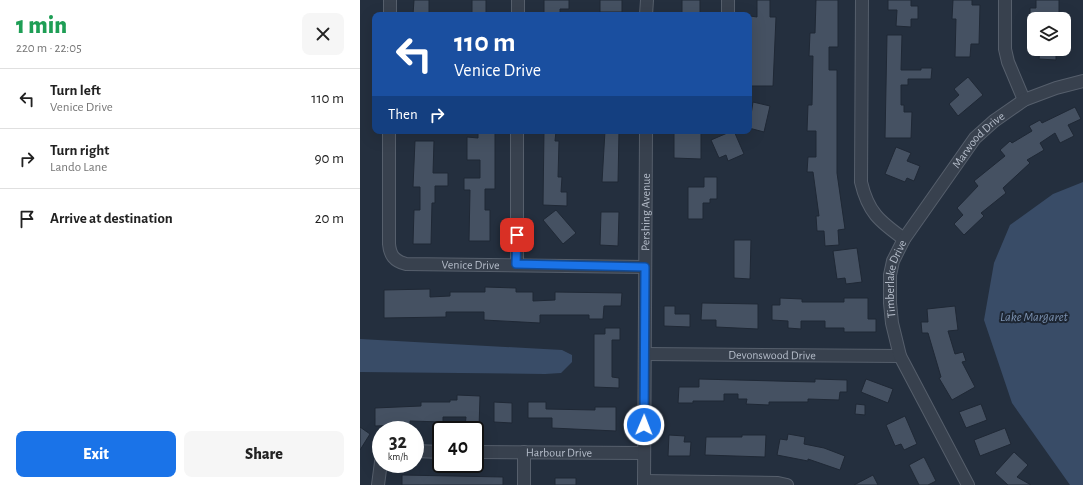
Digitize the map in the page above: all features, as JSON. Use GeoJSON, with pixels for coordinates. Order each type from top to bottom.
{"type":"FeatureCollection","features":[{"type":"Feature","properties":{"kind":"street"},"geometry":{"type":"LineString","coordinates":[[390,0],[390,12]]}},
{"type":"Feature","properties":{"kind":"street"},"geometry":{"type":"LineString","coordinates":[[518,0],[518,12]]}},
{"type":"Feature","properties":{"kind":"street"},"geometry":{"type":"LineString","coordinates":[[646,12],[647,0]]}},
{"type":"Feature","properties":{"kind":"street"},"geometry":{"type":"LineString","coordinates":[[728,0],[728,12]]}},
{"type":"Feature","properties":{"kind":"street","name":"Timberlake Drive"},"geometry":{"type":"LineString","coordinates":[[862,0],[861,182],[870,209],[880,222],[904,239],[893,261],[890,289],[892,323],[900,356],[968,485]]}},
{"type":"Feature","properties":{"kind":"street"},"geometry":{"type":"LineString","coordinates":[[1005,0],[1005,49],[1008,62],[1024,100]]}},
{"type":"Feature","properties":{"kind":"street","name":"Marwood Drive"},"geometry":{"type":"LineString","coordinates":[[904,239],[974,138],[994,121],[1024,100],[1056,88],[1083,81]]}},
{"type":"Feature","properties":{"kind":"street","name":"Venice Drive"},"geometry":{"type":"LineString","coordinates":[[389,134],[389,244],[390,252],[399,262],[406,264],[516,264],[645,267]]}},
{"type":"Feature","properties":{"kind":"street"},"geometry":{"type":"LineString","coordinates":[[516,264],[517,134]]}},
{"type":"Feature","properties":{"kind":"street","name":"Pershing Avenue"},"geometry":{"type":"LineString","coordinates":[[644,483],[646,134]]}},
{"type":"Feature","properties":{"kind":"street","name":"Devonswood Drive"},"geometry":{"type":"LineString","coordinates":[[645,354],[900,356]]}},
{"type":"Feature","properties":{"kind":"street","name":"Harbour Drive"},"geometry":{"type":"LineString","coordinates":[[484,452],[644,453]]}},
{"type":"Feature","properties":{"kind":"street"},"geometry":{"type":"LineString","coordinates":[[524,452],[524,485]]}},
{"type":"Feature","properties":{"kind":"street"},"geometry":{"type":"LineString","coordinates":[[378,485],[380,473]]}},
{"type":"Feature","properties":{"kind":"street"},"geometry":{"type":"LineString","coordinates":[[644,483],[778,483],[787,485]]}},
{"type":"Feature","properties":{"kind":"water","name":"Lake Margaret"},"geometry":{"type":"Polygon","coordinates":[[[1083,182],[1083,485],[1070,485],[1012,403],[984,320],[994,263],[1010,225],[1053,194],[1083,182]]]}},
{"type":"Feature","properties":{"kind":"water"},"geometry":{"type":"Polygon","coordinates":[[[360,339],[562,350],[572,355],[572,362],[561,373],[545,374],[360,372],[360,339]]]}},
{"type":"Feature","properties":{"kind":"building"},"geometry":{"type":"Polygon","coordinates":[[[414,0],[429,0],[429,12],[413,12],[414,0]]]}},
{"type":"Feature","properties":{"kind":"building"},"geometry":{"type":"Polygon","coordinates":[[[472,0],[486,0],[486,12],[472,12],[472,0]]]}},
{"type":"Feature","properties":{"kind":"building"},"geometry":{"type":"Polygon","coordinates":[[[544,0],[569,0],[569,9],[560,9],[560,12],[544,12],[544,0]]]}},
{"type":"Feature","properties":{"kind":"building"},"geometry":{"type":"Polygon","coordinates":[[[600,0],[622,0],[622,12],[600,12],[600,0]]]}},
{"type":"Feature","properties":{"kind":"building"},"geometry":{"type":"Polygon","coordinates":[[[682,0],[700,0],[700,12],[682,12],[682,0]]]}},
{"type":"Feature","properties":{"kind":"building"},"geometry":{"type":"Polygon","coordinates":[[[757,0],[770,0],[770,17],[776,17],[773,86],[752,86],[752,16],[757,17],[757,0]]]}},
{"type":"Feature","properties":{"kind":"building"},"geometry":{"type":"Polygon","coordinates":[[[816,0],[838,0],[838,47],[829,47],[829,70],[837,70],[837,173],[845,229],[838,230],[839,245],[825,246],[824,231],[817,231],[816,216],[819,216],[813,172],[807,172],[808,157],[816,157],[816,131],[807,131],[808,105],[812,105],[813,56],[809,56],[810,33],[815,33],[816,0]]]}},
{"type":"Feature","properties":{"kind":"building"},"geometry":{"type":"Polygon","coordinates":[[[888,0],[911,0],[911,6],[918,6],[918,19],[911,19],[911,27],[896,26],[897,10],[888,10],[888,0]]]}},
{"type":"Feature","properties":{"kind":"building"},"geometry":{"type":"Polygon","coordinates":[[[953,0],[972,0],[972,5],[980,5],[979,44],[971,44],[970,57],[955,57],[956,19],[952,19],[953,0]]]}},
{"type":"Feature","properties":{"kind":"building"},"geometry":{"type":"Polygon","coordinates":[[[1036,0],[1059,0],[1059,12],[1030,12],[1030,8],[1036,8],[1036,0]]]}},
{"type":"Feature","properties":{"kind":"building"},"geometry":{"type":"Polygon","coordinates":[[[887,35],[902,35],[901,70],[921,70],[921,68],[932,68],[931,79],[908,79],[908,85],[901,85],[901,105],[904,105],[904,112],[912,112],[911,138],[885,138],[887,35]]]}},
{"type":"Feature","properties":{"kind":"building"},"geometry":{"type":"Polygon","coordinates":[[[1039,56],[1056,56],[1056,60],[1039,59],[1039,56]]]}},
{"type":"Feature","properties":{"kind":"building"},"geometry":{"type":"Polygon","coordinates":[[[968,77],[983,95],[958,116],[949,104],[959,95],[954,89],[968,77]]]}},
{"type":"Feature","properties":{"kind":"building"},"geometry":{"type":"Polygon","coordinates":[[[753,102],[770,106],[764,132],[752,129],[753,102]]]}},
{"type":"Feature","properties":{"kind":"building"},"geometry":{"type":"Polygon","coordinates":[[[1075,107],[1081,119],[1068,125],[1074,136],[1060,143],[1055,133],[1040,143],[1044,150],[1027,160],[1030,163],[1003,188],[1006,193],[981,213],[984,216],[964,235],[954,224],[963,215],[957,208],[978,186],[974,181],[1005,156],[1000,150],[1010,141],[1012,143],[1032,131],[1029,126],[1040,120],[1042,123],[1075,107]]]}},
{"type":"Feature","properties":{"kind":"building"},"geometry":{"type":"Polygon","coordinates":[[[478,134],[495,134],[495,189],[485,189],[485,210],[490,210],[490,241],[469,241],[470,190],[464,190],[464,178],[480,178],[480,160],[467,160],[467,137],[478,138],[478,134]]]}},
{"type":"Feature","properties":{"kind":"building"},"geometry":{"type":"Polygon","coordinates":[[[544,134],[556,134],[555,141],[559,141],[558,177],[562,177],[561,192],[567,192],[567,206],[543,205],[544,134]]]}},
{"type":"Feature","properties":{"kind":"building"},"geometry":{"type":"Polygon","coordinates":[[[605,134],[619,134],[618,182],[602,182],[605,134]]]}},
{"type":"Feature","properties":{"kind":"building"},"geometry":{"type":"Polygon","coordinates":[[[674,134],[701,134],[701,159],[674,158],[674,134]]]}},
{"type":"Feature","properties":{"kind":"building"},"geometry":{"type":"Polygon","coordinates":[[[725,134],[735,134],[744,154],[728,161],[726,155],[719,158],[711,140],[725,134]]]}},
{"type":"Feature","properties":{"kind":"building"},"geometry":{"type":"Polygon","coordinates":[[[415,141],[434,141],[433,173],[448,173],[448,186],[435,186],[435,203],[432,203],[431,244],[413,244],[414,210],[420,210],[420,187],[413,187],[415,141]]]}},
{"type":"Feature","properties":{"kind":"building"},"geometry":{"type":"Polygon","coordinates":[[[896,147],[911,153],[907,161],[920,166],[914,181],[907,178],[905,182],[885,174],[896,147]]]}},
{"type":"Feature","properties":{"kind":"building"},"geometry":{"type":"Polygon","coordinates":[[[704,177],[717,177],[717,199],[710,199],[710,203],[703,203],[703,219],[688,219],[688,187],[704,187],[704,177]]]}},
{"type":"Feature","properties":{"kind":"building"},"geometry":{"type":"Polygon","coordinates":[[[556,210],[576,233],[563,244],[543,220],[556,210]]]}},
{"type":"Feature","properties":{"kind":"building"},"geometry":{"type":"Polygon","coordinates":[[[601,212],[619,212],[618,246],[600,245],[601,212]]]}},
{"type":"Feature","properties":{"kind":"building"},"geometry":{"type":"Polygon","coordinates":[[[734,240],[751,240],[750,279],[734,278],[734,240]]]}},
{"type":"Feature","properties":{"kind":"building"},"geometry":{"type":"Polygon","coordinates":[[[857,248],[862,282],[846,284],[845,278],[837,279],[833,251],[857,248]]]}},
{"type":"Feature","properties":{"kind":"building"},"geometry":{"type":"Polygon","coordinates":[[[485,287],[516,288],[516,292],[533,292],[533,301],[555,300],[555,292],[622,293],[621,306],[604,306],[603,319],[589,319],[589,315],[540,315],[540,323],[484,320],[484,312],[446,312],[446,317],[384,318],[384,290],[430,289],[430,297],[450,296],[450,292],[485,292],[485,287]]]}},
{"type":"Feature","properties":{"kind":"building"},"geometry":{"type":"Polygon","coordinates":[[[780,298],[802,299],[802,302],[844,302],[844,298],[868,298],[868,319],[876,319],[876,332],[844,332],[844,328],[825,328],[825,321],[801,321],[801,329],[788,328],[788,321],[772,320],[772,305],[780,305],[780,298]]]}},
{"type":"Feature","properties":{"kind":"building"},"geometry":{"type":"Polygon","coordinates":[[[702,303],[758,304],[758,329],[716,327],[716,320],[701,320],[702,303]]]}},
{"type":"Feature","properties":{"kind":"building"},"geometry":{"type":"Polygon","coordinates":[[[664,306],[675,306],[675,314],[690,314],[690,327],[664,326],[664,306]]]}},
{"type":"Feature","properties":{"kind":"building"},"geometry":{"type":"Polygon","coordinates":[[[955,306],[958,330],[948,331],[955,354],[963,352],[966,361],[962,362],[975,387],[952,400],[939,378],[941,377],[928,333],[922,333],[921,322],[928,322],[927,309],[955,306]]]}},
{"type":"Feature","properties":{"kind":"building"},"geometry":{"type":"Polygon","coordinates":[[[605,328],[620,328],[620,340],[612,340],[612,377],[619,378],[619,388],[594,387],[594,334],[605,334],[605,328]]]}},
{"type":"Feature","properties":{"kind":"building"},"geometry":{"type":"Polygon","coordinates":[[[699,379],[815,382],[815,379],[847,380],[847,392],[840,392],[839,400],[808,399],[808,402],[769,402],[769,405],[746,404],[747,399],[738,399],[738,394],[724,394],[724,401],[693,401],[693,403],[678,403],[679,387],[699,387],[699,379]]]}},
{"type":"Feature","properties":{"kind":"building"},"geometry":{"type":"Polygon","coordinates":[[[866,379],[893,389],[888,403],[861,392],[866,379]]]}},
{"type":"Feature","properties":{"kind":"building"},"geometry":{"type":"Polygon","coordinates":[[[457,395],[480,396],[479,421],[466,421],[466,417],[443,417],[443,421],[432,422],[375,421],[375,408],[421,406],[421,402],[450,402],[450,400],[457,400],[457,395]]]}},
{"type":"Feature","properties":{"kind":"building"},"geometry":{"type":"Polygon","coordinates":[[[494,402],[512,403],[512,423],[494,422],[494,402]]]}},
{"type":"Feature","properties":{"kind":"building"},"geometry":{"type":"Polygon","coordinates":[[[528,402],[546,402],[546,409],[595,410],[595,407],[616,407],[616,431],[552,428],[552,418],[528,418],[528,402]]]}},
{"type":"Feature","properties":{"kind":"building"},"geometry":{"type":"Polygon","coordinates":[[[856,404],[865,405],[865,415],[855,414],[856,404]]]}},
{"type":"Feature","properties":{"kind":"building"},"geometry":{"type":"Polygon","coordinates":[[[981,404],[987,420],[966,428],[959,412],[981,404]]]}},
{"type":"Feature","properties":{"kind":"building"},"geometry":{"type":"Polygon","coordinates":[[[905,416],[917,444],[904,450],[901,444],[895,446],[886,425],[905,416]]]}},
{"type":"Feature","properties":{"kind":"building"},"geometry":{"type":"Polygon","coordinates":[[[360,427],[370,434],[360,450],[360,427]]]}},
{"type":"Feature","properties":{"kind":"building"},"geometry":{"type":"Polygon","coordinates":[[[1005,428],[1011,444],[980,456],[974,440],[1005,428]]]}},
{"type":"Feature","properties":{"kind":"building"},"geometry":{"type":"Polygon","coordinates":[[[788,434],[805,437],[804,444],[824,448],[845,456],[840,470],[808,459],[808,461],[777,455],[780,439],[787,440],[788,434]]]}},
{"type":"Feature","properties":{"kind":"building"},"geometry":{"type":"Polygon","coordinates":[[[669,435],[685,436],[684,442],[691,442],[690,456],[668,456],[669,435]]]}},
{"type":"Feature","properties":{"kind":"building"},"geometry":{"type":"Polygon","coordinates":[[[742,435],[766,435],[765,457],[705,455],[706,437],[742,437],[742,435]]]}},
{"type":"Feature","properties":{"kind":"building"},"geometry":{"type":"Polygon","coordinates":[[[1014,452],[1028,465],[1017,477],[1031,485],[1008,485],[995,473],[1014,452]]]}},
{"type":"Feature","properties":{"kind":"building"},"geometry":{"type":"Polygon","coordinates":[[[924,457],[936,481],[928,485],[919,485],[909,465],[924,457]]]}},
{"type":"Feature","properties":{"kind":"building"},"geometry":{"type":"Polygon","coordinates":[[[402,475],[503,477],[503,485],[402,485],[402,475]]]}},
{"type":"Feature","properties":{"kind":"building"},"geometry":{"type":"Polygon","coordinates":[[[873,475],[878,485],[854,485],[873,475]]]}},
{"type":"Feature","properties":{"kind":"building"},"geometry":{"type":"Polygon","coordinates":[[[555,478],[576,478],[576,485],[555,485],[555,478]]]}},
{"type":"Feature","properties":{"kind":"route"},"geometry":{"type":"LineString","coordinates":[[517,235],[516,264],[645,267],[644,425]]}}]}
